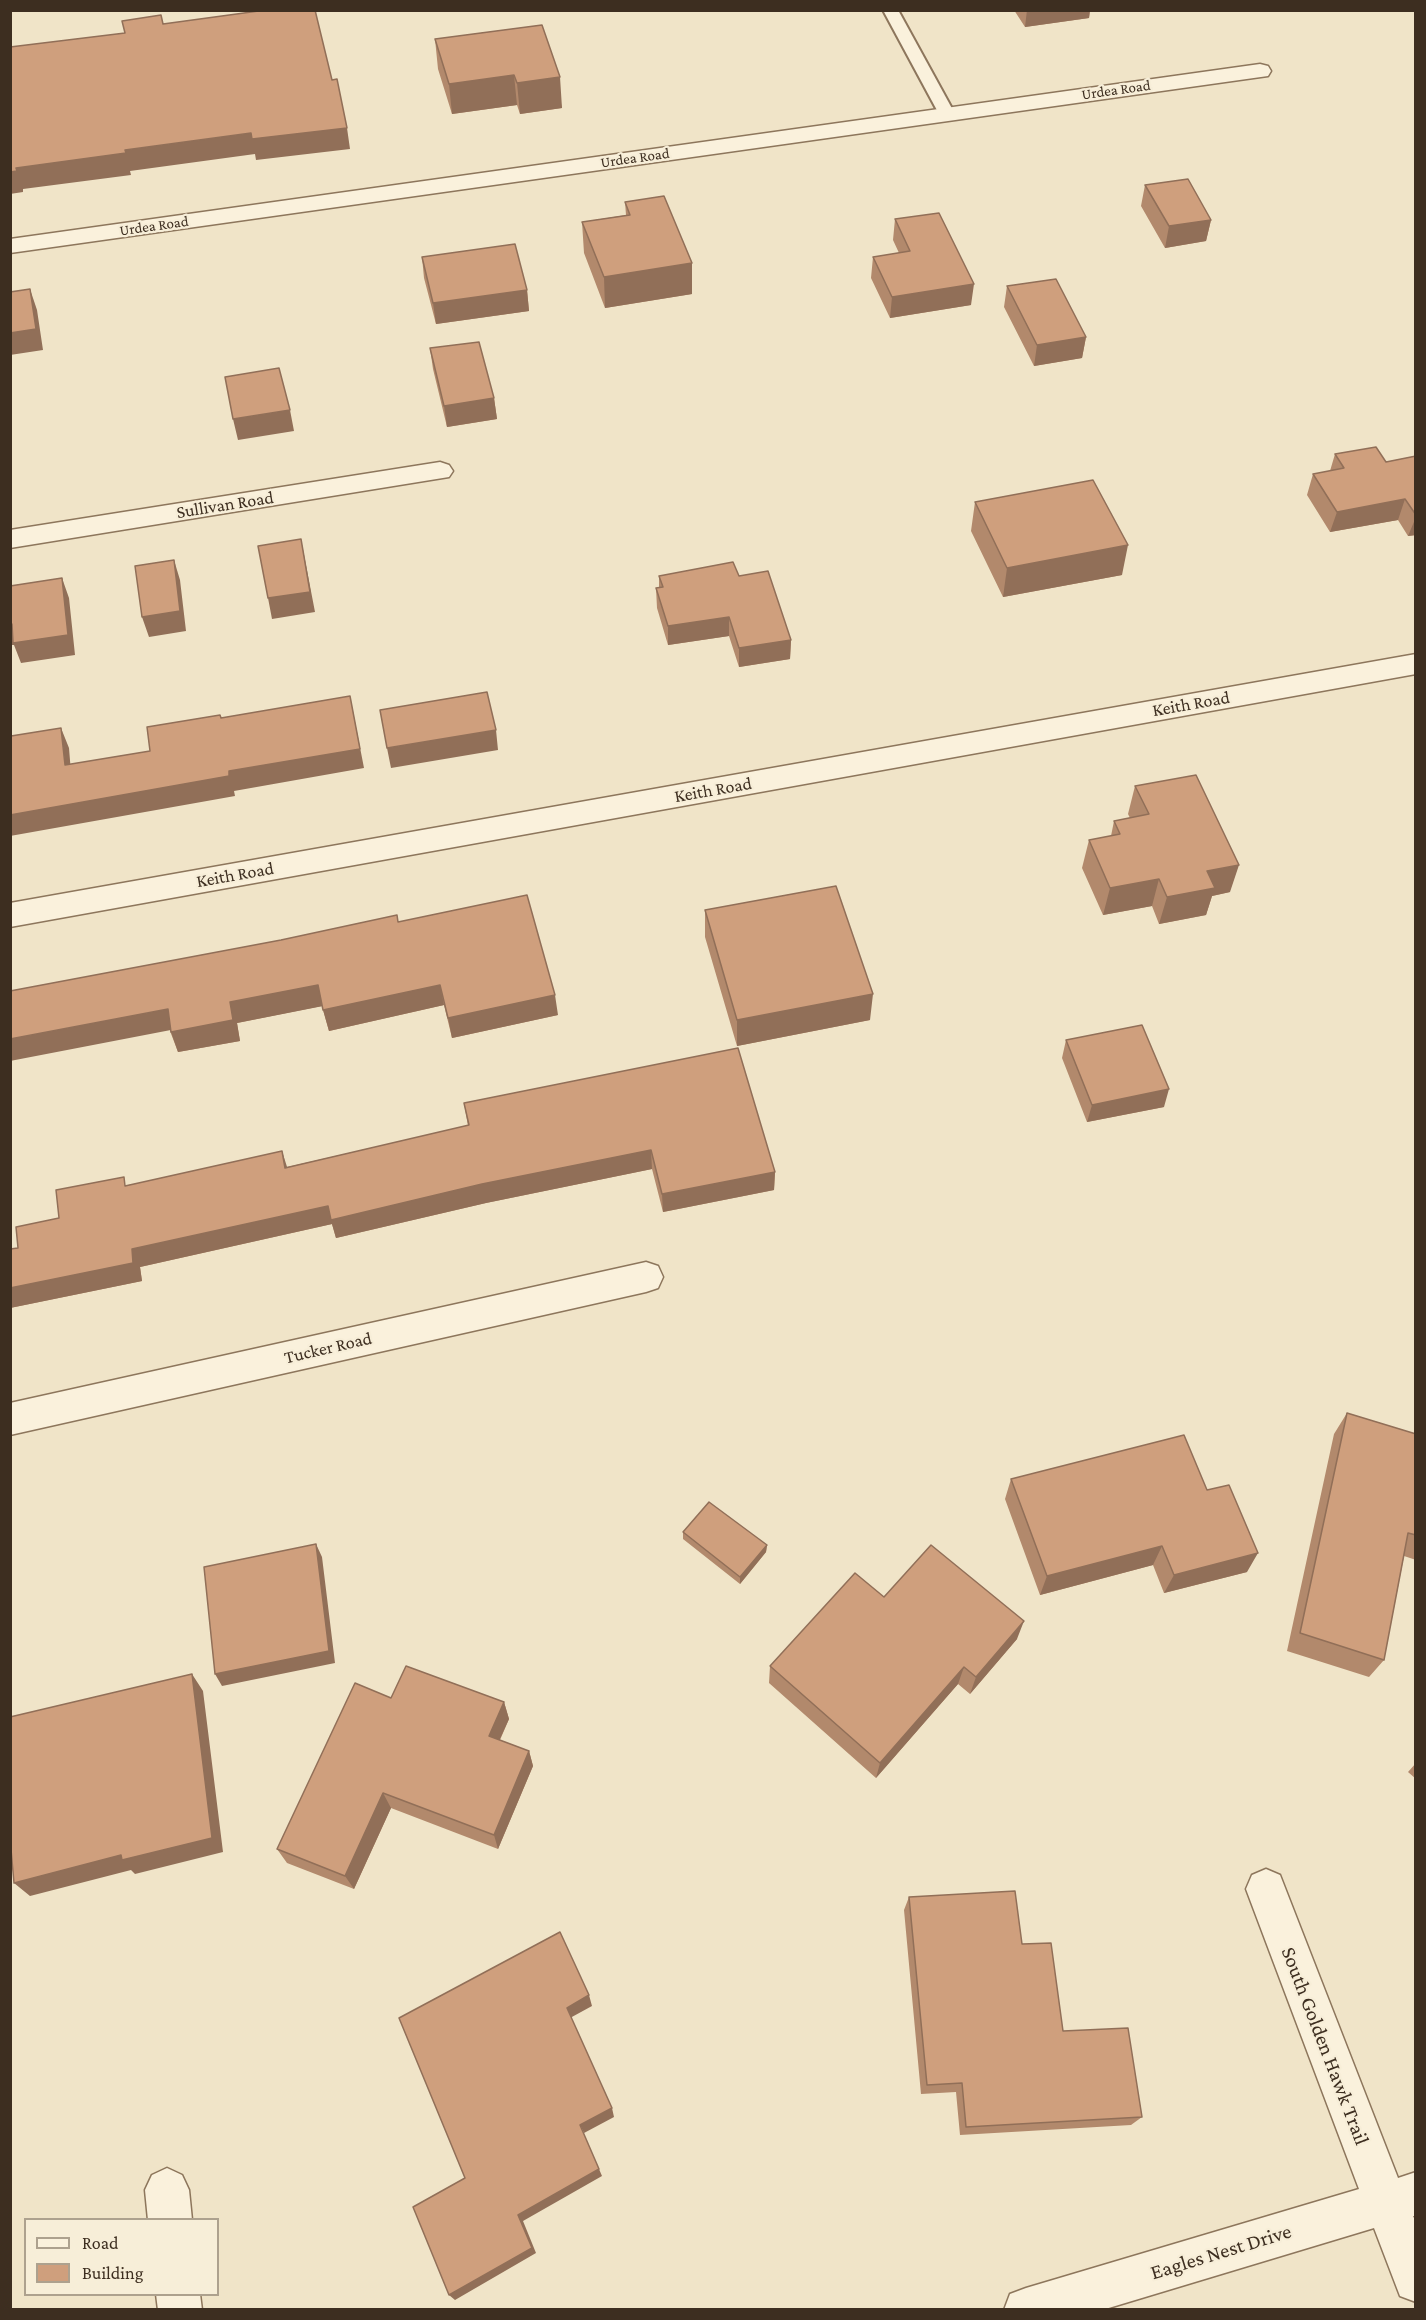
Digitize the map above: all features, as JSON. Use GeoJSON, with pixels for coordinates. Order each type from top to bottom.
{"type":"FeatureCollection","features":[{"type":"Feature","properties":{"kind":"street","name":"Urdea Road"},"geometry":{"type":"LineString","coordinates":[[10,246],[1260,70]]}},
{"type":"Feature","properties":{"kind":"street","name":"Sullivan Road"},"geometry":{"type":"LineString","coordinates":[[10,539],[440,471]]}},
{"type":"Feature","properties":{"kind":"street","name":"Keith Road"},"geometry":{"type":"LineString","coordinates":[[10,915],[1416,664]]}},
{"type":"Feature","properties":{"kind":"street","name":"Tucker Road"},"geometry":{"type":"LineString","coordinates":[[10,1419],[645,1277]]}},
{"type":"Feature","properties":{"kind":"street","name":"South Golden Hawk Trail"},"geometry":{"type":"LineString","coordinates":[[1266,1889],[1400,2199],[1416,2280]]}},
{"type":"Feature","properties":{"kind":"street","name":"Eagles Nest Drive"},"geometry":{"type":"LineString","coordinates":[[1026,2310],[1400,2199]]}},
{"type":"Feature","properties":{"kind":"lane"},"geometry":{"type":"LineString","coordinates":[[890,10],[947,114]]}},
{"type":"Feature","properties":{"kind":"building"},"geometry":{"type":"Polygon","coordinates":[[[266,10],[315,10],[332,80],[337,79],[347,128],[252,139],[251,133],[125,150],[126,153],[16,168],[17,171],[10,172],[10,47],[125,33],[122,21],[161,15],[163,24],[266,10]]]}},
{"type":"Feature","properties":{"kind":"building"},"geometry":{"type":"Polygon","coordinates":[[[542,25],[560,77],[517,83],[514,75],[449,84],[435,39],[542,25]]]}},
{"type":"Feature","properties":{"kind":"building"},"geometry":{"type":"Polygon","coordinates":[[[1188,179],[1211,220],[1169,226],[1145,185],[1188,179]]]}},
{"type":"Feature","properties":{"kind":"building"},"geometry":{"type":"Polygon","coordinates":[[[664,196],[692,263],[604,277],[582,222],[630,215],[625,202],[664,196]]]}},
{"type":"Feature","properties":{"kind":"building"},"geometry":{"type":"Polygon","coordinates":[[[939,213],[974,284],[892,297],[873,257],[910,251],[895,219],[939,213]]]}},
{"type":"Feature","properties":{"kind":"building"},"geometry":{"type":"Polygon","coordinates":[[[515,244],[527,290],[433,303],[422,257],[515,244]]]}},
{"type":"Feature","properties":{"kind":"building"},"geometry":{"type":"Polygon","coordinates":[[[1056,279],[1086,337],[1037,345],[1007,286],[1056,279]]]}},
{"type":"Feature","properties":{"kind":"building"},"geometry":{"type":"Polygon","coordinates":[[[30,289],[36,329],[10,333],[10,292],[30,289]]]}},
{"type":"Feature","properties":{"kind":"building"},"geometry":{"type":"Polygon","coordinates":[[[479,342],[494,398],[444,406],[430,348],[479,342]]]}},
{"type":"Feature","properties":{"kind":"building"},"geometry":{"type":"Polygon","coordinates":[[[279,368],[290,410],[233,419],[225,377],[279,368]]]}},
{"type":"Feature","properties":{"kind":"building"},"geometry":{"type":"Polygon","coordinates":[[[1376,447],[1386,462],[1416,456],[1416,515],[1405,499],[1337,512],[1313,474],[1344,468],[1335,454],[1376,447]]]}},
{"type":"Feature","properties":{"kind":"building"},"geometry":{"type":"Polygon","coordinates":[[[1093,480],[1128,545],[1007,568],[975,502],[1093,480]]]}},
{"type":"Feature","properties":{"kind":"building"},"geometry":{"type":"Polygon","coordinates":[[[301,539],[310,592],[268,598],[258,546],[301,539]]]}},
{"type":"Feature","properties":{"kind":"building"},"geometry":{"type":"Polygon","coordinates":[[[174,560],[180,611],[142,617],[135,566],[174,560]]]}},
{"type":"Feature","properties":{"kind":"building"},"geometry":{"type":"Polygon","coordinates":[[[733,562],[739,576],[768,571],[791,640],[739,648],[729,617],[668,626],[656,588],[663,587],[659,576],[733,562]]]}},
{"type":"Feature","properties":{"kind":"building"},"geometry":{"type":"Polygon","coordinates":[[[62,578],[68,635],[13,643],[12,624],[10,624],[10,586],[62,578]]]}},
{"type":"Feature","properties":{"kind":"building"},"geometry":{"type":"Polygon","coordinates":[[[487,692],[496,730],[387,748],[380,710],[487,692]]]}},
{"type":"Feature","properties":{"kind":"building"},"geometry":{"type":"Polygon","coordinates":[[[350,696],[360,749],[229,771],[229,776],[10,815],[11,736],[61,728],[65,765],[150,751],[147,727],[220,715],[221,718],[350,696]]]}},
{"type":"Feature","properties":{"kind":"building"},"geometry":{"type":"Polygon","coordinates":[[[1196,775],[1239,865],[1207,871],[1215,888],[1167,897],[1159,879],[1110,888],[1089,840],[1120,834],[1114,821],[1149,814],[1135,786],[1196,775]]]}},
{"type":"Feature","properties":{"kind":"building"},"geometry":{"type":"Polygon","coordinates":[[[836,886],[873,994],[737,1020],[705,910],[836,886]]]}},
{"type":"Feature","properties":{"kind":"building"},"geometry":{"type":"Polygon","coordinates":[[[527,895],[555,995],[448,1018],[440,985],[323,1010],[318,985],[230,1002],[233,1020],[171,1032],[168,1009],[10,1039],[10,991],[281,940],[397,915],[398,922],[527,895]]]}},
{"type":"Feature","properties":{"kind":"building"},"geometry":{"type":"Polygon","coordinates":[[[1142,1025],[1169,1089],[1092,1105],[1066,1040],[1142,1025]]]}},
{"type":"Feature","properties":{"kind":"building"},"geometry":{"type":"Polygon","coordinates":[[[738,1048],[775,1172],[662,1194],[651,1150],[482,1184],[331,1220],[328,1206],[132,1249],[133,1263],[10,1288],[10,1249],[18,1248],[16,1227],[59,1218],[56,1190],[124,1177],[125,1186],[282,1151],[285,1168],[469,1125],[464,1103],[738,1048]]]}},
{"type":"Feature","properties":{"kind":"building"},"geometry":{"type":"Polygon","coordinates":[[[1347,1413],[1416,1434],[1416,1535],[1408,1533],[1384,1660],[1300,1633],[1347,1413]]]}},
{"type":"Feature","properties":{"kind":"building"},"geometry":{"type":"Polygon","coordinates":[[[1184,1435],[1207,1490],[1229,1485],[1258,1553],[1174,1575],[1162,1546],[1047,1576],[1011,1479],[1184,1435]]]}},
{"type":"Feature","properties":{"kind":"building"},"geometry":{"type":"Polygon","coordinates":[[[709,1502],[767,1545],[740,1577],[683,1532],[709,1502]]]}},
{"type":"Feature","properties":{"kind":"building"},"geometry":{"type":"Polygon","coordinates":[[[316,1544],[329,1651],[215,1674],[204,1567],[316,1544]]]}},
{"type":"Feature","properties":{"kind":"building"},"geometry":{"type":"Polygon","coordinates":[[[931,1545],[1024,1621],[976,1677],[964,1667],[880,1763],[770,1666],[855,1573],[884,1597],[931,1545]]]}},
{"type":"Feature","properties":{"kind":"building"},"geometry":{"type":"Polygon","coordinates":[[[406,1666],[504,1702],[489,1736],[529,1751],[494,1835],[383,1793],[345,1876],[277,1849],[355,1683],[391,1698],[406,1666]]]}},
{"type":"Feature","properties":{"kind":"building"},"geometry":{"type":"Polygon","coordinates":[[[192,1674],[212,1838],[122,1860],[121,1855],[14,1883],[10,1838],[10,1717],[192,1674]]]}},
{"type":"Feature","properties":{"kind":"building"},"geometry":{"type":"Polygon","coordinates":[[[1015,1891],[1022,1944],[1051,1943],[1063,2031],[1128,2028],[1142,2117],[966,2127],[962,2083],[927,2085],[909,1897],[1015,1891]]]}},
{"type":"Feature","properties":{"kind":"building"},"geometry":{"type":"Polygon","coordinates":[[[560,1932],[589,1995],[567,2008],[612,2108],[580,2125],[599,2169],[518,2215],[532,2248],[449,2295],[413,2207],[465,2178],[399,2018],[560,1932]]]}}]}
